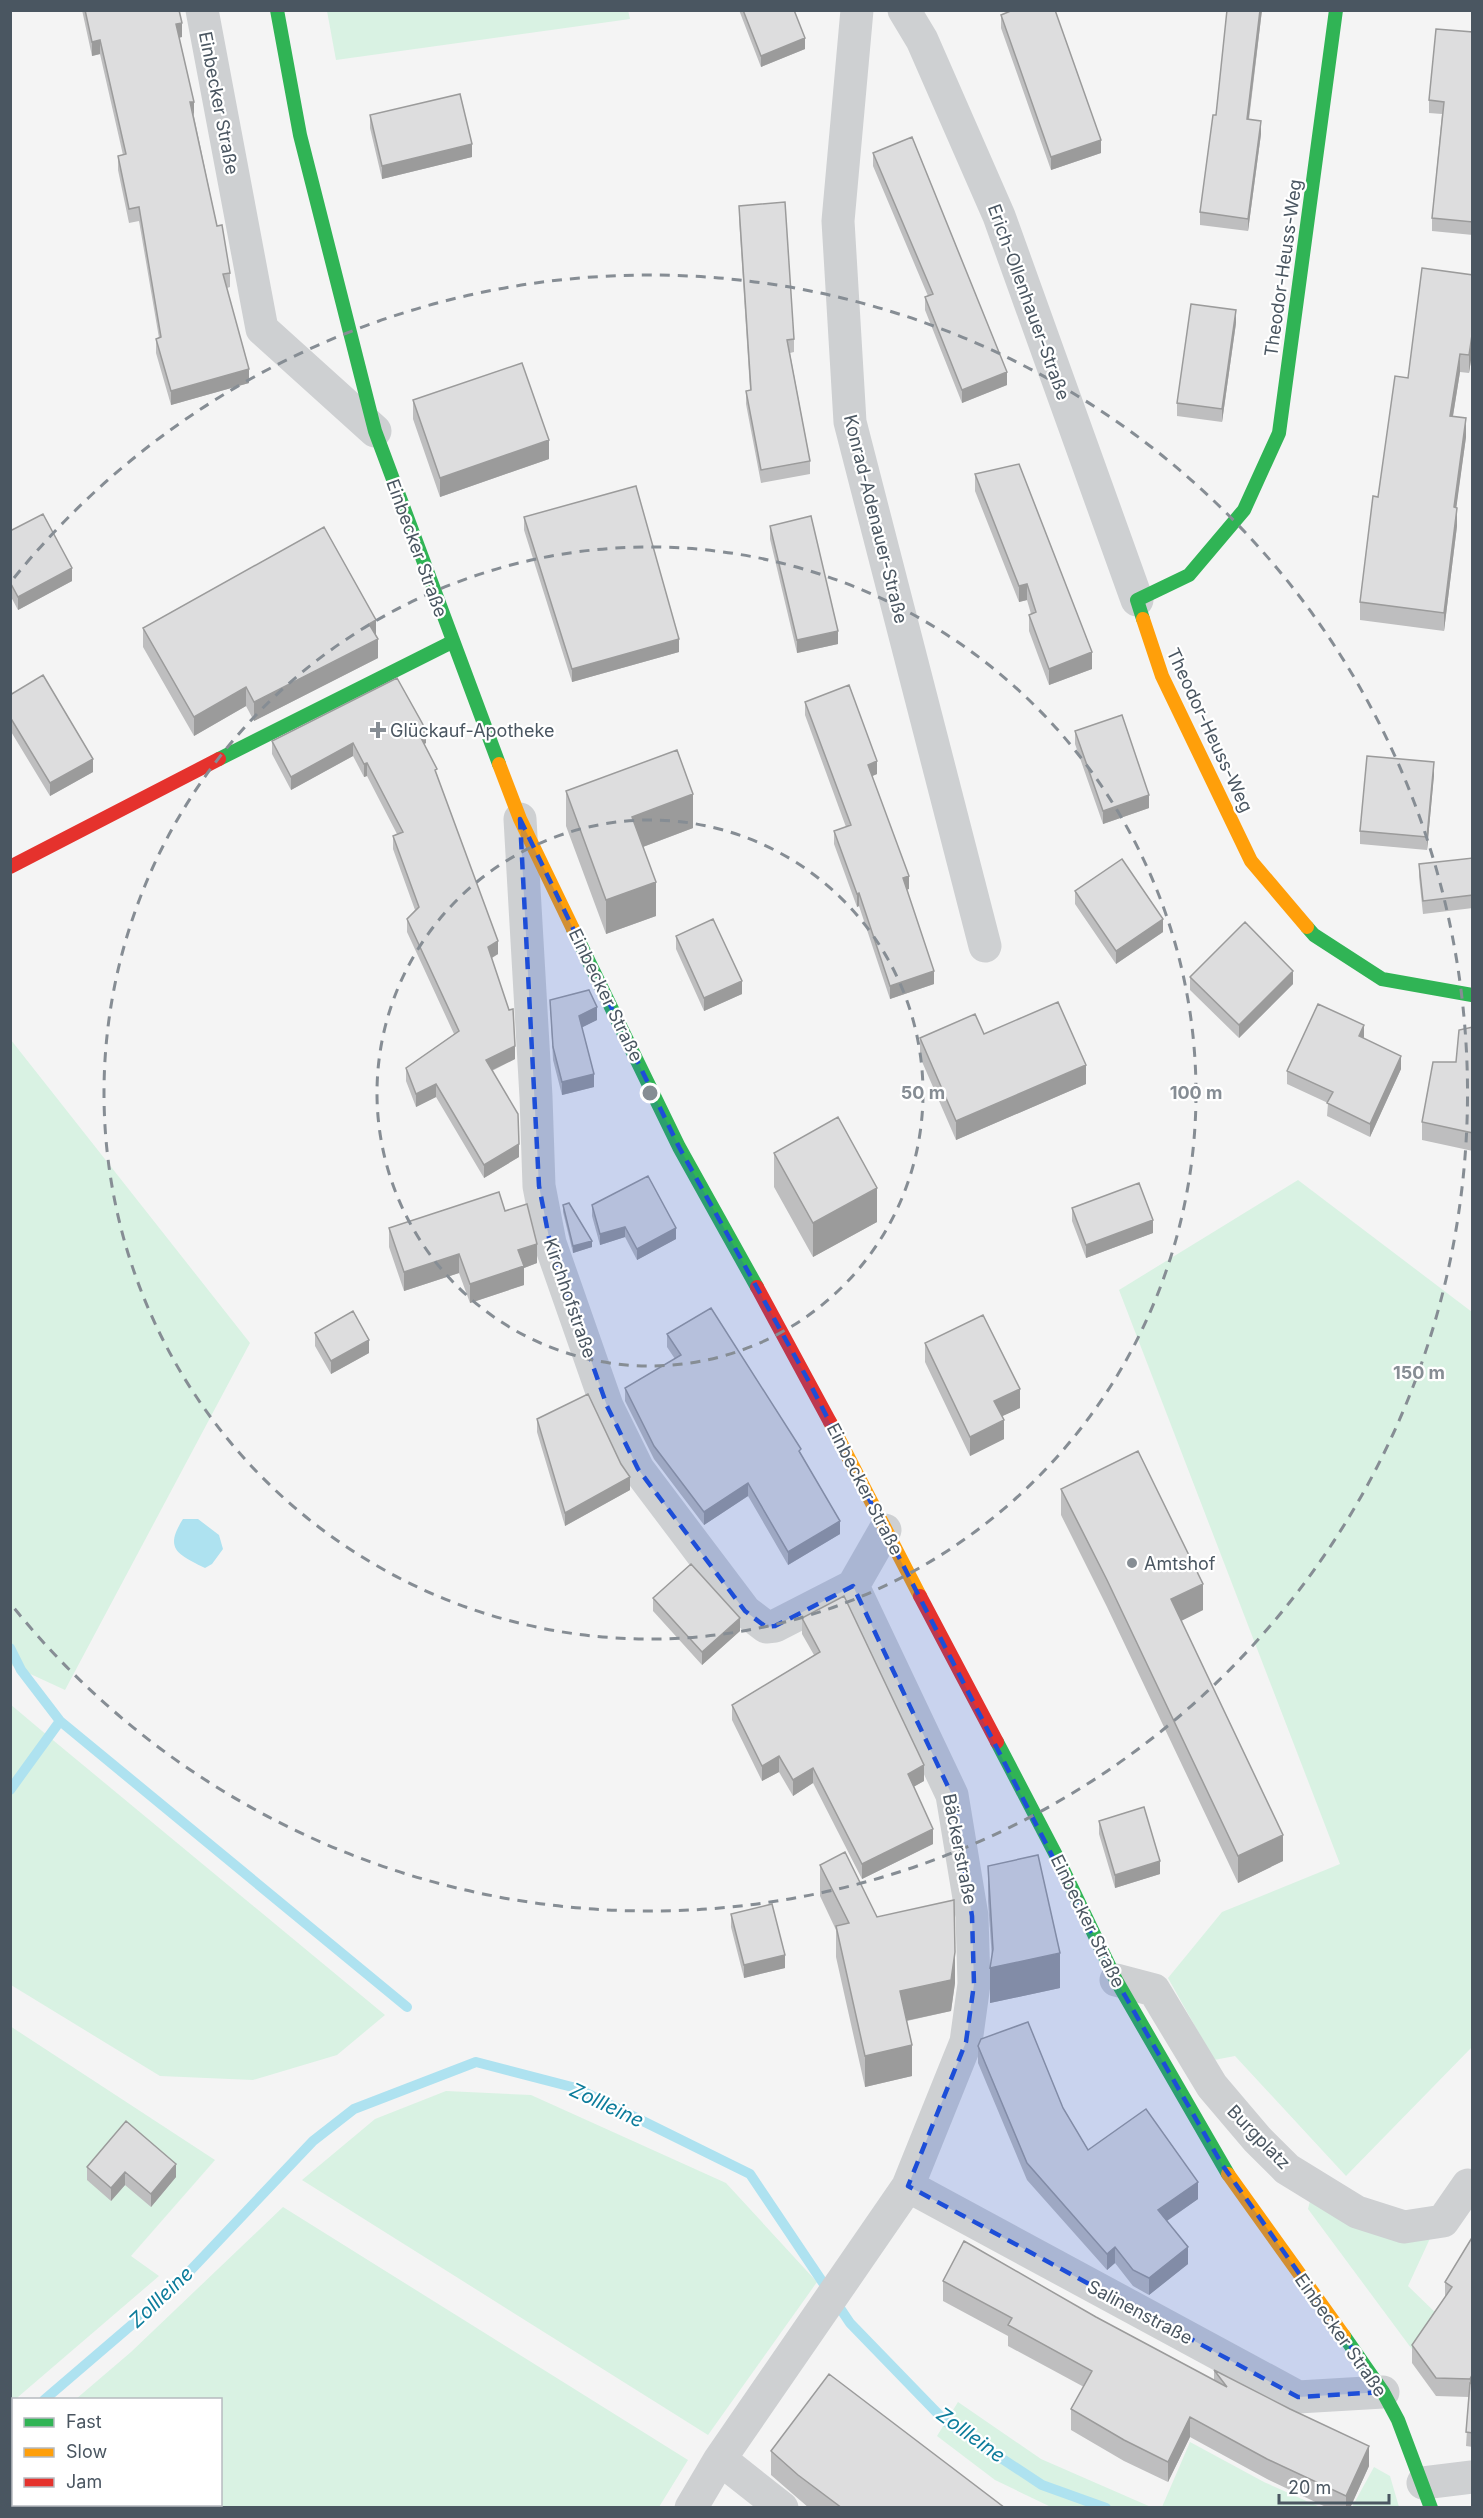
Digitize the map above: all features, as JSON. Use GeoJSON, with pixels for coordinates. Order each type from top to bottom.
{"type":"FeatureCollection","features":[{"type":"Feature","properties":{"kind":"street","name":"Einbecker Straße"},"geometry":{"type":"LineString","coordinates":[[202,10],[262,329],[375,431]]}},
{"type":"Feature","properties":{"kind":"street","name":"Einbecker Straße"},"geometry":{"type":"LineString","coordinates":[[277,10],[300,135],[375,431],[520,819],[679,1147],[869,1494],[885,1530],[1057,1857],[1116,1980],[1223,2166],[1383,2392],[1398,2420],[1427,2495]]}},
{"type":"Feature","properties":{"kind":"street","name":"Konrad-Adenauer-Straße"},"geometry":{"type":"LineString","coordinates":[[857,10],[838,221],[850,422],[985,946]]}},
{"type":"Feature","properties":{"kind":"street","name":"Erich-Ollenhauer-Straße"},"geometry":{"type":"LineString","coordinates":[[904,10],[922,40],[999,216],[1137,600]]}},
{"type":"Feature","properties":{"kind":"street","name":"Theodor-Heuss-Weg"},"geometry":{"type":"LineString","coordinates":[[1336,10],[1279,433],[1244,510],[1196,567],[1189,574],[1137,600],[1162,676],[1251,861],[1314,935],[1382,979],[1473,995]]}},
{"type":"Feature","properties":{"kind":"street"},"geometry":{"type":"LineString","coordinates":[[10,867],[452,642]]}},
{"type":"Feature","properties":{"kind":"street","name":"Kirchhofstraße"},"geometry":{"type":"LineString","coordinates":[[520,819],[536,1096],[538,1186],[550,1243],[607,1406],[638,1469],[745,1611],[766,1627],[775,1626],[853,1586]]}},
{"type":"Feature","properties":{"kind":"street"},"geometry":{"type":"LineString","coordinates":[[853,1586],[885,1530]]}},
{"type":"Feature","properties":{"kind":"street","name":"Bäckerstraße"},"geometry":{"type":"LineString","coordinates":[[691,2508],[720,2459],[908,2186],[966,2042],[974,1984],[972,1917],[952,1795],[853,1586]]}},
{"type":"Feature","properties":{"kind":"street","name":"Burgplatz"},"geometry":{"type":"LineString","coordinates":[[1116,1980],[1154,1990],[1212,2086],[1257,2139],[1287,2169],[1357,2212],[1404,2227],[1443,2222],[1468,2185]]}},
{"type":"Feature","properties":{"kind":"street","name":"Salinenstraße"},"geometry":{"type":"LineString","coordinates":[[908,2186],[1298,2397],[1383,2392]]}},
{"type":"Feature","properties":{"kind":"street"},"geometry":{"type":"LineString","coordinates":[[720,2459],[782,2508]]}},
{"type":"Feature","properties":{"kind":"street"},"geometry":{"type":"LineString","coordinates":[[1427,2495],[1473,2476]]}},
{"type":"Feature","properties":{"kind":"highlighted area"},"geometry":{"type":"Polygon","coordinates":[[[520,819],[679,1147],[807,1378],[1116,1980],[1223,2166],[1383,2392],[1298,2397],[908,2186],[966,2042],[974,1984],[972,1916],[952,1795],[853,1586],[775,1626],[766,1627],[745,1611],[638,1469],[607,1406],[550,1243],[539,1186],[520,819]]]}},
{"type":"Feature","properties":{"kind":"green space"},"geometry":{"type":"Polygon","coordinates":[[[628,10],[630,19],[336,60],[327,11],[628,10]]]}},
{"type":"Feature","properties":{"kind":"green space"},"geometry":{"type":"Polygon","coordinates":[[[11,1040],[250,1343],[65,1690],[11,1665],[11,1040]]]}},
{"type":"Feature","properties":{"kind":"green space"},"geometry":{"type":"Polygon","coordinates":[[[1298,1180],[1472,1312],[1472,2047],[1346,2176],[1235,2056],[1214,2060],[1168,1978],[1222,1912],[1340,1864],[1119,1290],[1298,1180]]]}},
{"type":"Feature","properties":{"kind":"green space"},"geometry":{"type":"Polygon","coordinates":[[[10,1704],[385,2015],[337,2055],[253,2080],[160,2076],[11,1985],[10,1704]]]}},
{"type":"Feature","properties":{"kind":"green space"},"geometry":{"type":"Polygon","coordinates":[[[10,2026],[215,2160],[131,2256],[159,2276],[17,2398],[12,2398],[11,2403],[10,2026]]]}},
{"type":"Feature","properties":{"kind":"green space"},"geometry":{"type":"Polygon","coordinates":[[[446,2091],[531,2095],[726,2183],[817,2282],[708,2435],[302,2180],[375,2119],[446,2091]]]}},
{"type":"Feature","properties":{"kind":"green space"},"geometry":{"type":"Polygon","coordinates":[[[1310,2201],[1433,2232],[1408,2286],[1440,2317],[1414,2352],[1308,2209],[1310,2201]]]}},
{"type":"Feature","properties":{"kind":"green space"},"geometry":{"type":"Polygon","coordinates":[[[283,2207],[688,2460],[659,2507],[11,2507],[12,2454],[12,2506],[222,2506],[222,2398],[77,2398],[131,2352],[283,2207]]]}},
{"type":"Feature","properties":{"kind":"green space"},"geometry":{"type":"Polygon","coordinates":[[[958,2402],[1041,2459],[1151,2507],[1051,2507],[995,2480],[937,2436],[958,2402]]]}},
{"type":"Feature","properties":{"kind":"green space"},"geometry":{"type":"Polygon","coordinates":[[[1190,2442],[1264,2482],[1320,2507],[1162,2507],[1190,2442]]]}},
{"type":"Feature","properties":{"kind":"green space"},"geometry":{"type":"Polygon","coordinates":[[[1374,2467],[1390,2476],[1399,2507],[1352,2507],[1374,2467]]]}},
{"type":"Feature","properties":{"kind":"water"},"geometry":{"type":"Polygon","coordinates":[[[183,1519],[198,1519],[219,1535],[223,1549],[212,1564],[205,1568],[187,1559],[176,1550],[174,1537],[183,1519]]]}},
{"type":"Feature","properties":{"kind":"building"},"geometry":{"type":"Polygon","coordinates":[[[85,10],[179,10],[182,23],[176,24],[194,102],[190,102],[217,226],[222,225],[230,273],[223,274],[249,369],[171,391],[156,339],[161,337],[139,207],[129,209],[118,156],[126,154],[100,40],[92,42],[85,10]]]}},
{"type":"Feature","properties":{"kind":"building"},"geometry":{"type":"Polygon","coordinates":[[[743,10],[794,10],[805,38],[761,56],[743,10]]]}},
{"type":"Feature","properties":{"kind":"building"},"geometry":{"type":"Polygon","coordinates":[[[1013,10],[1055,10],[1101,140],[1051,157],[1001,15],[1013,10]]]}},
{"type":"Feature","properties":{"kind":"building"},"geometry":{"type":"Polygon","coordinates":[[[1227,10],[1260,10],[1247,119],[1261,121],[1248,219],[1200,212],[1213,115],[1216,115],[1227,10]]]}},
{"type":"Feature","properties":{"kind":"building"},"geometry":{"type":"Polygon","coordinates":[[[1436,29],[1473,32],[1473,222],[1432,218],[1444,102],[1429,100],[1436,29]]]}},
{"type":"Feature","properties":{"kind":"building"},"geometry":{"type":"Polygon","coordinates":[[[460,94],[472,144],[382,166],[370,115],[460,94]]]}},
{"type":"Feature","properties":{"kind":"building"},"geometry":{"type":"Polygon","coordinates":[[[912,137],[1007,372],[962,390],[925,297],[933,294],[873,153],[912,137]]]}},
{"type":"Feature","properties":{"kind":"building"},"geometry":{"type":"Polygon","coordinates":[[[785,202],[794,339],[787,340],[810,461],[761,470],[746,391],[751,390],[739,206],[785,202]]]}},
{"type":"Feature","properties":{"kind":"building"},"geometry":{"type":"Polygon","coordinates":[[[1422,268],[1473,275],[1473,328],[1469,355],[1460,354],[1450,416],[1466,418],[1454,507],[1457,508],[1444,613],[1360,602],[1373,496],[1378,497],[1395,376],[1408,378],[1422,268]]]}},
{"type":"Feature","properties":{"kind":"building"},"geometry":{"type":"Polygon","coordinates":[[[1191,304],[1236,310],[1222,409],[1177,403],[1191,304]]]}},
{"type":"Feature","properties":{"kind":"building"},"geometry":{"type":"Polygon","coordinates":[[[522,363],[549,440],[440,478],[413,400],[522,363]]]}},
{"type":"Feature","properties":{"kind":"building"},"geometry":{"type":"Polygon","coordinates":[[[1019,464],[1092,652],[1049,669],[1029,615],[1036,612],[1027,584],[1019,586],[975,474],[1019,464]]]}},
{"type":"Feature","properties":{"kind":"building"},"geometry":{"type":"Polygon","coordinates":[[[636,486],[679,639],[572,669],[524,517],[636,486]]]}},
{"type":"Feature","properties":{"kind":"building"},"geometry":{"type":"Polygon","coordinates":[[[43,514],[72,568],[18,597],[10,582],[10,531],[43,514]]]}},
{"type":"Feature","properties":{"kind":"building"},"geometry":{"type":"Polygon","coordinates":[[[811,516],[838,631],[797,640],[770,526],[811,516]]]}},
{"type":"Feature","properties":{"kind":"building"},"geometry":{"type":"Polygon","coordinates":[[[324,527],[376,620],[369,624],[378,639],[254,702],[246,687],[194,717],[143,628],[324,527]]]}},
{"type":"Feature","properties":{"kind":"building"},"geometry":{"type":"Polygon","coordinates":[[[43,675],[93,759],[50,783],[10,717],[10,695],[43,675]]]}},
{"type":"Feature","properties":{"kind":"building"},"geometry":{"type":"Polygon","coordinates":[[[397,678],[426,730],[419,734],[437,769],[435,770],[498,941],[488,947],[509,1010],[513,1009],[515,1046],[486,1060],[518,1114],[519,1144],[484,1165],[436,1084],[416,1094],[406,1068],[459,1031],[407,919],[419,907],[393,836],[403,832],[367,763],[364,764],[353,743],[291,777],[272,741],[397,678]]]}},
{"type":"Feature","properties":{"kind":"building"},"geometry":{"type":"Polygon","coordinates":[[[849,685],[877,761],[868,765],[909,876],[903,878],[934,971],[890,986],[859,893],[857,894],[834,831],[851,825],[805,702],[849,685]]]}},
{"type":"Feature","properties":{"kind":"building"},"geometry":{"type":"Polygon","coordinates":[[[1122,715],[1149,795],[1103,811],[1075,731],[1122,715]]]}},
{"type":"Feature","properties":{"kind":"building"},"geometry":{"type":"Polygon","coordinates":[[[677,750],[693,794],[632,817],[656,882],[606,900],[566,791],[677,750]]]}},
{"type":"Feature","properties":{"kind":"building"},"geometry":{"type":"Polygon","coordinates":[[[1367,756],[1434,762],[1427,837],[1360,831],[1367,756]]]}},
{"type":"Feature","properties":{"kind":"building"},"geometry":{"type":"Polygon","coordinates":[[[1473,858],[1473,895],[1423,901],[1419,864],[1473,858]]]}},
{"type":"Feature","properties":{"kind":"building"},"geometry":{"type":"Polygon","coordinates":[[[1122,859],[1163,919],[1116,951],[1075,891],[1122,859]]]}},
{"type":"Feature","properties":{"kind":"building"},"geometry":{"type":"Polygon","coordinates":[[[713,919],[742,981],[704,998],[676,936],[713,919]]]}},
{"type":"Feature","properties":{"kind":"building"},"geometry":{"type":"Polygon","coordinates":[[[1245,922],[1293,971],[1239,1025],[1190,977],[1245,922]]]}},
{"type":"Feature","properties":{"kind":"building"},"geometry":{"type":"Polygon","coordinates":[[[589,990],[597,1007],[579,1016],[594,1074],[562,1082],[553,1047],[550,1000],[589,990]]]}},
{"type":"Feature","properties":{"kind":"building"},"geometry":{"type":"Polygon","coordinates":[[[1058,1002],[1086,1065],[956,1121],[920,1038],[975,1014],[984,1034],[1058,1002]]]}},
{"type":"Feature","properties":{"kind":"building"},"geometry":{"type":"Polygon","coordinates":[[[1318,1004],[1364,1025],[1359,1036],[1401,1056],[1370,1124],[1327,1103],[1333,1092],[1287,1071],[1318,1004]]]}},
{"type":"Feature","properties":{"kind":"building"},"geometry":{"type":"Polygon","coordinates":[[[1473,1027],[1473,1133],[1422,1122],[1433,1062],[1456,1062],[1459,1030],[1473,1027]]]}},
{"type":"Feature","properties":{"kind":"building"},"geometry":{"type":"Polygon","coordinates":[[[838,1117],[877,1188],[813,1223],[774,1153],[838,1117]]]}},
{"type":"Feature","properties":{"kind":"building"},"geometry":{"type":"Polygon","coordinates":[[[648,1176],[676,1228],[637,1249],[625,1227],[600,1234],[592,1205],[648,1176]]]}},
{"type":"Feature","properties":{"kind":"building"},"geometry":{"type":"Polygon","coordinates":[[[1139,1183],[1153,1220],[1086,1245],[1072,1208],[1139,1183]]]}},
{"type":"Feature","properties":{"kind":"building"},"geometry":{"type":"Polygon","coordinates":[[[499,1192],[505,1211],[527,1204],[537,1244],[518,1250],[524,1266],[470,1284],[459,1254],[404,1272],[389,1228],[499,1192]]]}},
{"type":"Feature","properties":{"kind":"building"},"geometry":{"type":"Polygon","coordinates":[[[569,1203],[592,1241],[573,1246],[563,1205],[569,1203]]]}},
{"type":"Feature","properties":{"kind":"building"},"geometry":{"type":"Polygon","coordinates":[[[711,1308],[801,1449],[799,1451],[840,1521],[788,1552],[748,1483],[704,1512],[654,1446],[625,1388],[681,1355],[667,1334],[711,1308]]]}},
{"type":"Feature","properties":{"kind":"building"},"geometry":{"type":"Polygon","coordinates":[[[353,1311],[369,1340],[331,1361],[315,1333],[353,1311]]]}},
{"type":"Feature","properties":{"kind":"building"},"geometry":{"type":"Polygon","coordinates":[[[983,1315],[1020,1389],[994,1401],[1004,1420],[970,1437],[925,1343],[983,1315]]]}},
{"type":"Feature","properties":{"kind":"building"},"geometry":{"type":"Polygon","coordinates":[[[588,1394],[621,1464],[630,1477],[565,1513],[537,1419],[588,1394]]]}},
{"type":"Feature","properties":{"kind":"building"},"geometry":{"type":"Polygon","coordinates":[[[1138,1451],[1203,1584],[1171,1599],[1283,1835],[1238,1856],[1107,1580],[1061,1489],[1138,1451]]]}},
{"type":"Feature","properties":{"kind":"building"},"geometry":{"type":"Polygon","coordinates":[[[691,1564],[740,1618],[702,1652],[653,1598],[691,1564]]]}},
{"type":"Feature","properties":{"kind":"building"},"geometry":{"type":"Polygon","coordinates":[[[844,1596],[924,1765],[908,1774],[933,1829],[862,1864],[813,1768],[793,1780],[779,1756],[762,1766],[732,1705],[820,1652],[802,1618],[844,1596]]]}},
{"type":"Feature","properties":{"kind":"building"},"geometry":{"type":"Polygon","coordinates":[[[1144,1807],[1160,1861],[1115,1875],[1099,1821],[1144,1807]]]}},
{"type":"Feature","properties":{"kind":"building"},"geometry":{"type":"Polygon","coordinates":[[[845,1852],[877,1917],[954,1900],[955,1952],[951,1980],[900,1991],[912,2045],[865,2056],[836,1926],[849,1923],[820,1865],[845,1852]]]}},
{"type":"Feature","properties":{"kind":"building"},"geometry":{"type":"Polygon","coordinates":[[[1038,1855],[1060,1953],[990,1968],[993,1949],[988,1866],[1038,1855]]]}},
{"type":"Feature","properties":{"kind":"building"},"geometry":{"type":"Polygon","coordinates":[[[772,1904],[785,1955],[744,1965],[731,1914],[772,1904]]]}},
{"type":"Feature","properties":{"kind":"building"},"geometry":{"type":"Polygon","coordinates":[[[1028,2022],[1063,2108],[1088,2150],[1146,2109],[1198,2182],[1158,2210],[1188,2247],[1149,2278],[1133,2270],[1115,2247],[1107,2254],[1027,2163],[978,2046],[981,2039],[1028,2022]]]}},
{"type":"Feature","properties":{"kind":"building"},"geometry":{"type":"Polygon","coordinates":[[[126,2121],[176,2164],[151,2194],[125,2172],[111,2188],[87,2167],[126,2121]]]}},
{"type":"Feature","properties":{"kind":"building"},"geometry":{"type":"Polygon","coordinates":[[[1473,2236],[1473,2373],[1470,2379],[1436,2378],[1412,2345],[1452,2287],[1445,2282],[1473,2236]]]}},
{"type":"Feature","properties":{"kind":"building"},"geometry":{"type":"Polygon","coordinates":[[[964,2241],[1096,2317],[1227,2387],[1214,2370],[1369,2446],[1346,2496],[1267,2459],[1190,2417],[1168,2462],[1071,2409],[1092,2371],[1008,2325],[1012,2318],[943,2281],[964,2241]]]}},
{"type":"Feature","properties":{"kind":"building"},"geometry":{"type":"Polygon","coordinates":[[[829,2374],[1005,2508],[842,2508],[798,2475],[771,2451],[829,2374]]]}},
{"type":"Feature","properties":{"kind":"building"},"geometry":{"type":"Polygon","coordinates":[[[1470,2383],[1473,2384],[1473,2433],[1466,2432],[1470,2383]]]}},
{"type":"Feature","properties":{"kind":"waterway"},"geometry":{"type":"LineString","coordinates":[[10,1648],[21,1670],[60,1721]]}},
{"type":"Feature","properties":{"kind":"waterway"},"geometry":{"type":"LineString","coordinates":[[10,1790],[60,1721],[407,2007]]}},
{"type":"Feature","properties":{"kind":"waterway","name":"Zollleine"},"geometry":{"type":"LineString","coordinates":[[46,2398],[170,2292],[313,2141],[354,2109],[476,2062],[576,2088],[750,2174],[850,2323],[945,2421],[1042,2485],[1106,2508]]}},
{"type":"Feature","properties":{"kind":"traffic: fast"},"geometry":{"type":"LineString","coordinates":[[277,10],[300,135],[375,431],[499,764]]}},
{"type":"Feature","properties":{"kind":"traffic: fast"},"geometry":{"type":"LineString","coordinates":[[1143,619],[1137,600],[1189,575],[1244,510],[1279,433],[1336,10]]}},
{"type":"Feature","properties":{"kind":"traffic: fast"},"geometry":{"type":"LineString","coordinates":[[219,759],[452,642]]}},
{"type":"Feature","properties":{"kind":"traffic: fast"},"geometry":{"type":"LineString","coordinates":[[1307,927],[1314,935],[1382,979],[1472,995]]}},
{"type":"Feature","properties":{"kind":"traffic: fast"},"geometry":{"type":"LineString","coordinates":[[573,929],[679,1147],[757,1287]]}},
{"type":"Feature","properties":{"kind":"traffic: fast"},"geometry":{"type":"LineString","coordinates":[[997,1742],[1057,1857],[1116,1980],[1228,2174]]}},
{"type":"Feature","properties":{"kind":"traffic: fast"},"geometry":{"type":"LineString","coordinates":[[1344,2336],[1383,2392],[1398,2420],[1431,2508]]}},
{"type":"Feature","properties":{"kind":"traffic: slow"},"geometry":{"type":"LineString","coordinates":[[1143,619],[1162,676],[1251,861],[1307,927]]}},
{"type":"Feature","properties":{"kind":"traffic: slow"},"geometry":{"type":"LineString","coordinates":[[499,764],[520,819],[573,929]]}},
{"type":"Feature","properties":{"kind":"traffic: slow"},"geometry":{"type":"LineString","coordinates":[[830,1422],[920,1596]]}},
{"type":"Feature","properties":{"kind":"traffic: slow"},"geometry":{"type":"LineString","coordinates":[[1228,2174],[1344,2336]]}},
{"type":"Feature","properties":{"kind":"traffic: jam"},"geometry":{"type":"LineString","coordinates":[[10,867],[219,759]]}},
{"type":"Feature","properties":{"kind":"traffic: jam"},"geometry":{"type":"LineString","coordinates":[[757,1287],[830,1422]]}},
{"type":"Feature","properties":{"kind":"traffic: jam"},"geometry":{"type":"LineString","coordinates":[[920,1596],[997,1742]]}},
{"type":"Feature","properties":{"kind":"place","name":"Glückauf-Apotheke"},"geometry":{"type":"Point","coordinates":[378,730]}},
{"type":"Feature","properties":{"kind":"place","name":"Amtshof"},"geometry":{"type":"Point","coordinates":[1132,1563]}}]}
